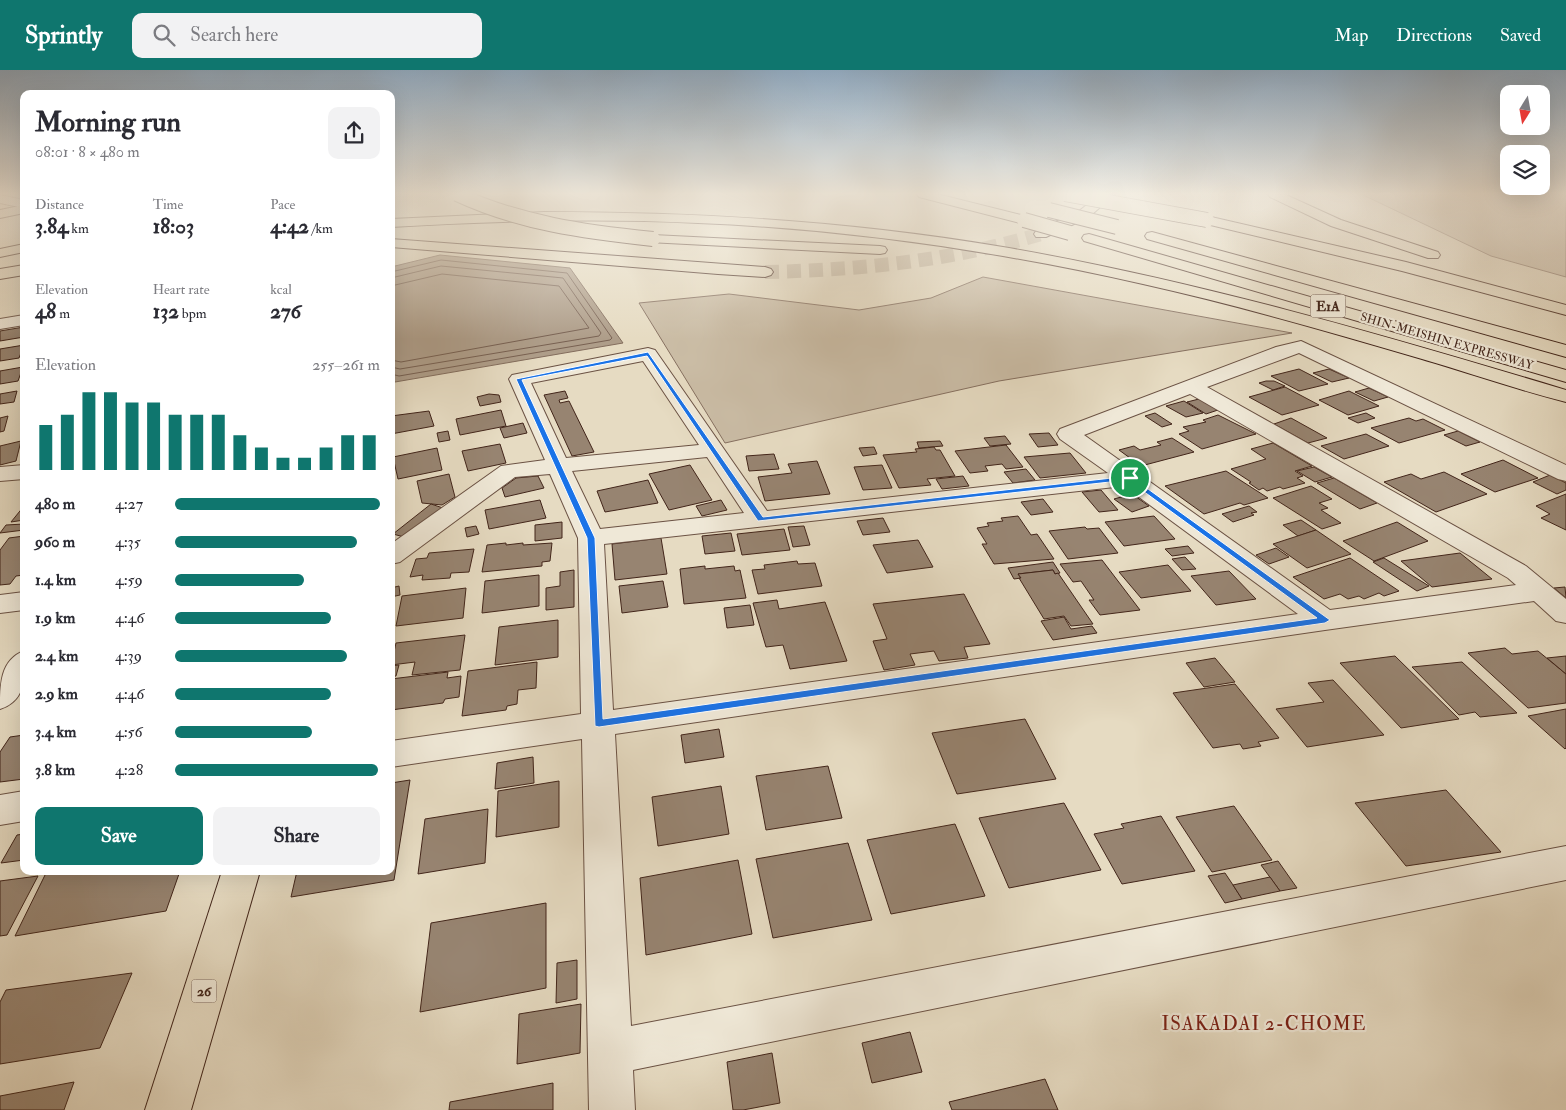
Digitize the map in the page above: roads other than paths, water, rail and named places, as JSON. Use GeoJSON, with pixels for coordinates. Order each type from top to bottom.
{"type":"FeatureCollection","features":[{"type":"Feature","properties":{"kind":"main road"},"geometry":{"type":"LineString","coordinates":[[395,243],[484,249],[632,264],[765,272]]}},
{"type":"Feature","properties":{"kind":"main road"},"geometry":{"type":"LineString","coordinates":[[721,243],[903,252],[992,262],[1065,274],[1260,313],[1372,339]]}},
{"type":"Feature","properties":{"kind":"main road"},"geometry":{"type":"LineString","coordinates":[[953,243],[1061,262],[1235,300],[1566,396]]}},
{"type":"Feature","properties":{"kind":"main road","name":"SHIN-MEISHIN EXPRESSWAY"},"geometry":{"type":"LineString","coordinates":[[1105,243],[1566,376]]}},
{"type":"Feature","properties":{"kind":"main road","name":"SHIN-MEISHIN EXPRESSWAY"},"geometry":{"type":"LineString","coordinates":[[1174,243],[1566,350]]}},
{"type":"Feature","properties":{"kind":"main road"},"geometry":{"type":"LineString","coordinates":[[1304,243],[1397,264],[1566,310]]}},
{"type":"Feature","properties":{"kind":"main road"},"geometry":{"type":"LineString","coordinates":[[1395,243],[1445,259]]}},
{"type":"Feature","properties":{"kind":"main road"},"geometry":{"type":"LineString","coordinates":[[0,254],[20,249]]}},
{"type":"Feature","properties":{"kind":"main road","name":"26"},"geometry":{"type":"LineString","coordinates":[[168,1110],[240,875]]}},
{"type":"Feature","properties":{"kind":"street"},"geometry":{"type":"LineString","coordinates":[[0,324],[20,321]]}},
{"type":"Feature","properties":{"kind":"street"},"geometry":{"type":"LineString","coordinates":[[1325,620],[1068,434],[1282,351],[1301,348],[1566,474]]}},
{"type":"Feature","properties":{"kind":"street"},"geometry":{"type":"LineString","coordinates":[[612,1110],[591,538],[519,379],[648,354],[761,520]]}},
{"type":"Feature","properties":{"kind":"street"},"geometry":{"type":"LineString","coordinates":[[1191,386],[1517,572],[1566,614]]}},
{"type":"Feature","properties":{"kind":"street"},"geometry":{"type":"LineString","coordinates":[[395,553],[509,471],[713,450]]}},
{"type":"Feature","properties":{"kind":"street"},"geometry":{"type":"LineString","coordinates":[[0,474],[20,472]]}},
{"type":"Feature","properties":{"kind":"street"},"geometry":{"type":"LineString","coordinates":[[591,538],[1130,478]]}},
{"type":"Feature","properties":{"kind":"street"},"geometry":{"type":"LineString","coordinates":[[395,753],[1325,620],[1541,591]]}},
{"type":"Feature","properties":{"kind":"street"},"geometry":{"type":"LineString","coordinates":[[0,604],[20,602]]}},
{"type":"Feature","properties":{"kind":"street"},"geometry":{"type":"LineString","coordinates":[[0,698],[20,668]]}},
{"type":"Feature","properties":{"kind":"street"},"geometry":{"type":"LineString","coordinates":[[0,810],[20,807]]}},
{"type":"Feature","properties":{"kind":"street"},"geometry":{"type":"LineString","coordinates":[[610,1052],[1566,863]]}},
{"type":"Feature","properties":{"kind":"water"},"geometry":{"type":"Polygon","coordinates":[[[440,255],[570,268],[623,343],[395,382],[395,266],[440,255]]]}},
{"type":"Feature","properties":{"kind":"tunnel"},"geometry":{"type":"LineString","coordinates":[[765,272],[835,269],[904,262],[973,251],[1009,243]]}},
{"type":"Feature","properties":{"kind":"district","name":"ISAKADAI 2-CHOME"},"geometry":{"type":"Point","coordinates":[1264,1023]}}]}
